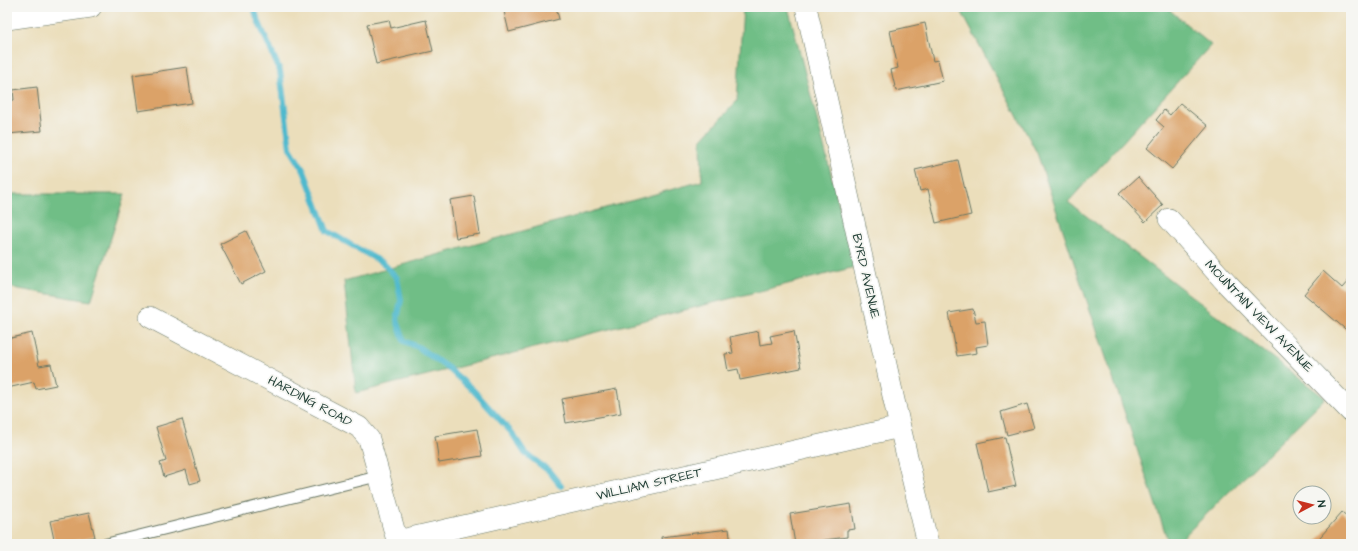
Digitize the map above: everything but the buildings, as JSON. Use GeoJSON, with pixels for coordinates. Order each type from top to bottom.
{"type":"FeatureCollection","features":[{"type":"Feature","properties":{"kind":"street"},"geometry":{"type":"LineString","coordinates":[[7,19],[90,7]]}},
{"type":"Feature","properties":{"kind":"street","name":"BYRD AVENUE"},"geometry":{"type":"LineString","coordinates":[[806,7],[900,427],[928,544]]}},
{"type":"Feature","properties":{"kind":"street","name":"MOUNTAIN VIEW AVENUE"},"geometry":{"type":"LineString","coordinates":[[1169,220],[1228,285],[1351,412]]}},
{"type":"Feature","properties":{"kind":"street","name":"HARDING ROAD"},"geometry":{"type":"LineString","coordinates":[[150,317],[359,427],[369,439],[398,542]]}},
{"type":"Feature","properties":{"kind":"street","name":"WILLIAM STREET"},"geometry":{"type":"LineString","coordinates":[[398,542],[900,427]]}},
{"type":"Feature","properties":{"kind":"lane"},"geometry":{"type":"LineString","coordinates":[[105,544],[379,476]]}},
{"type":"Feature","properties":{"kind":"green space"},"geometry":{"type":"Polygon","coordinates":[[[743,7],[788,7],[855,267],[356,393],[344,281],[702,181],[701,140],[737,101],[743,7]]]}},
{"type":"Feature","properties":{"kind":"green space"},"geometry":{"type":"Polygon","coordinates":[[[959,7],[1166,7],[1211,45],[1068,202],[1325,398],[1176,544],[1169,544],[1037,153],[959,7]]]}},
{"type":"Feature","properties":{"kind":"green space"},"geometry":{"type":"Polygon","coordinates":[[[7,194],[125,194],[91,301],[7,287],[7,194]]]}},
{"type":"Feature","properties":{"kind":"waterway"},"geometry":{"type":"LineString","coordinates":[[254,7],[257,18],[280,71],[290,148],[304,171],[327,231],[383,263],[397,278],[401,300],[397,320],[404,341],[418,347],[449,369],[473,390],[512,433],[525,453],[549,471],[561,486]]}}]}
